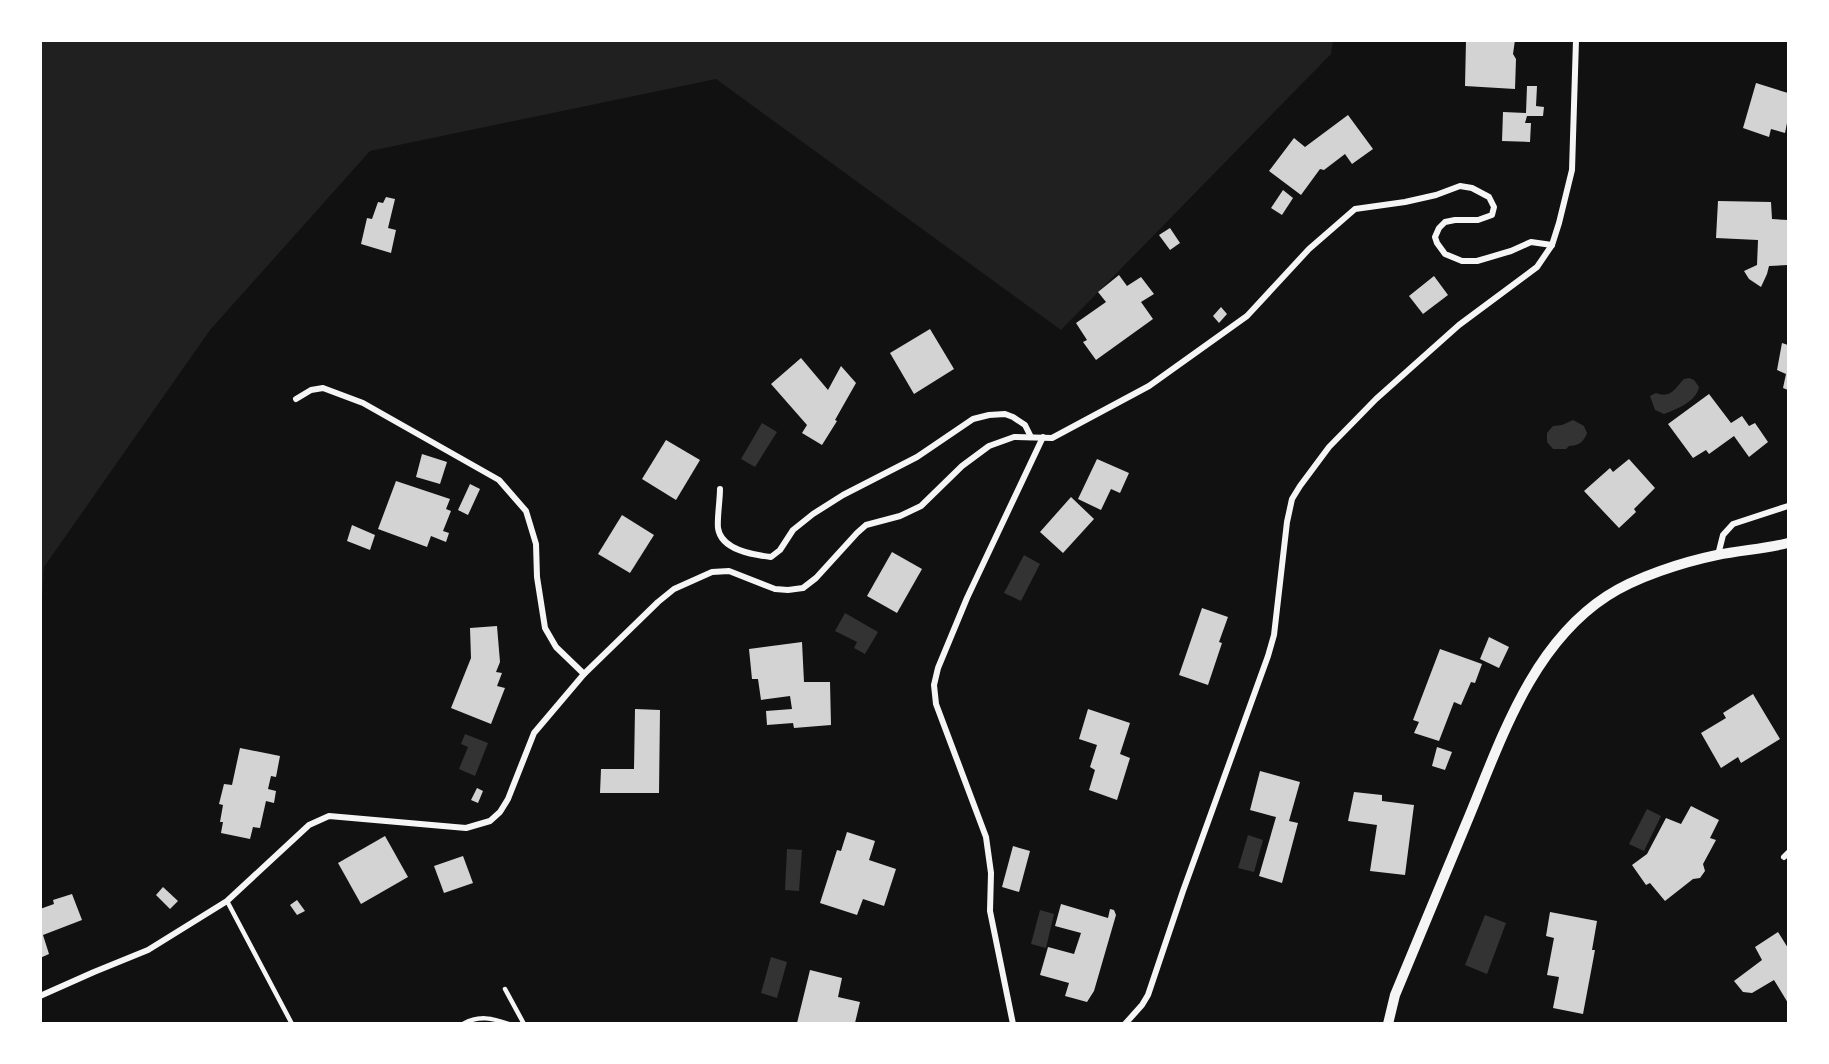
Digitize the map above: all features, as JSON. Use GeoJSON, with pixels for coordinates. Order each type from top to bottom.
{"type":"FeatureCollection","features":[{"type":"Feature","properties":{"kind":"street"},"geometry":{"type":"LineString","coordinates":[[1125,1023],[1148,995],[1268,656],[1274,634],[1287,522],[1292,500],[1329,447],[1376,399],[1459,325],[1537,267],[1552,245],[1560,223],[1572,170],[1576,40]]}},
{"type":"Feature","properties":{"kind":"street"},"geometry":{"type":"LineString","coordinates":[[40,996],[148,950],[227,901],[309,825],[329,816],[466,828],[490,821],[500,812],[508,798],[534,733],[584,674],[657,602],[674,589],[712,572],[729,571],[775,589],[803,588],[816,578],[866,525],[900,516],[921,506],[962,466],[989,446],[1014,437],[1052,438],[1149,386],[1247,316],[1309,249],[1355,209],[1405,202],[1436,195],[1460,186],[1472,188],[1489,197],[1494,207],[1492,215],[1478,220],[1445,222],[1435,237],[1445,254],[1462,261],[1477,261],[1511,251],[1531,242],[1552,245]]}},
{"type":"Feature","properties":{"kind":"street"},"geometry":{"type":"LineString","coordinates":[[296,399],[311,390],[323,388],[363,403],[499,480],[526,511],[536,544],[537,577],[545,628],[556,647],[584,674]]}},
{"type":"Feature","properties":{"kind":"street"},"geometry":{"type":"LineString","coordinates":[[720,489],[718,530],[726,542],[736,549],[771,557],[780,550],[794,530],[813,514],[843,495],[917,458],[973,419],[1005,414],[1024,425],[1030,437]]}},
{"type":"Feature","properties":{"kind":"street"},"geometry":{"type":"LineString","coordinates":[[1013,1023],[990,911],[991,873],[986,837],[936,705],[934,685],[938,668],[967,598],[1043,437]]}},
{"type":"Feature","properties":{"kind":"street"},"geometry":{"type":"LineString","coordinates":[[1718,555],[1724,535],[1733,524],[1788,506]]}},
{"type":"Feature","properties":{"kind":"street"},"geometry":{"type":"LineString","coordinates":[[1388,1023],[1395,995],[1502,738],[1527,685],[1562,635],[1607,595],[1654,573],[1718,555],[1788,543]]}},
{"type":"Feature","properties":{"kind":"lane"},"geometry":{"type":"LineString","coordinates":[[227,901],[292,1023]]}},
{"type":"Feature","properties":{"kind":"lane"},"geometry":{"type":"LineString","coordinates":[[505,989],[524,1023]]}},
{"type":"Feature","properties":{"kind":"lane"},"geometry":{"type":"LineString","coordinates":[[464,1023],[475,1017],[509,1023]]}},
{"type":"Feature","properties":{"kind":"shaded area"},"geometry":{"type":"Polygon","coordinates":[[[41,41],[1333,41],[1331,54],[1061,330],[716,79],[370,151],[210,330],[44,567],[41,615],[41,41]]]}},
{"type":"Feature","properties":{"kind":"shaded area"},"geometry":{"type":"Polygon","coordinates":[[[1684,379],[1694,380],[1699,387],[1690,401],[1664,414],[1655,410],[1650,396],[1656,393],[1669,394],[1684,379]]]}},
{"type":"Feature","properties":{"kind":"shaded area"},"geometry":{"type":"Polygon","coordinates":[[[1573,420],[1584,426],[1587,433],[1584,439],[1566,449],[1553,449],[1547,442],[1547,433],[1553,426],[1573,420]]]}},
{"type":"Feature","properties":{"kind":"shaded area"},"geometry":{"type":"Polygon","coordinates":[[[762,423],[777,432],[755,467],[741,459],[762,423]]]}},
{"type":"Feature","properties":{"kind":"shaded area"},"geometry":{"type":"Polygon","coordinates":[[[1024,555],[1040,564],[1021,601],[1004,593],[1024,555]]]}},
{"type":"Feature","properties":{"kind":"shaded area"},"geometry":{"type":"Polygon","coordinates":[[[845,613],[878,632],[865,654],[854,648],[857,642],[835,631],[845,613]]]}},
{"type":"Feature","properties":{"kind":"shaded area"},"geometry":{"type":"Polygon","coordinates":[[[465,734],[488,743],[475,776],[459,769],[468,747],[461,744],[465,734]]]}},
{"type":"Feature","properties":{"kind":"shaded area"},"geometry":{"type":"Polygon","coordinates":[[[1647,809],[1661,816],[1644,851],[1629,844],[1647,809]]]}},
{"type":"Feature","properties":{"kind":"shaded area"},"geometry":{"type":"Polygon","coordinates":[[[1248,835],[1263,840],[1254,872],[1238,868],[1248,835]]]}},
{"type":"Feature","properties":{"kind":"shaded area"},"geometry":{"type":"Polygon","coordinates":[[[787,849],[802,850],[799,891],[785,890],[787,849]]]}},
{"type":"Feature","properties":{"kind":"shaded area"},"geometry":{"type":"Polygon","coordinates":[[[1040,910],[1054,914],[1046,948],[1031,944],[1040,910]]]}},
{"type":"Feature","properties":{"kind":"shaded area"},"geometry":{"type":"Polygon","coordinates":[[[1485,915],[1506,923],[1487,974],[1465,965],[1485,915]]]}},
{"type":"Feature","properties":{"kind":"shaded area"},"geometry":{"type":"Polygon","coordinates":[[[771,957],[787,962],[777,998],[761,993],[771,957]]]}},
{"type":"Feature","properties":{"kind":"building"},"geometry":{"type":"Polygon","coordinates":[[[1466,40],[1515,40],[1513,54],[1516,59],[1515,89],[1465,86],[1466,40]]]}},
{"type":"Feature","properties":{"kind":"building"},"geometry":{"type":"Polygon","coordinates":[[[1756,83],[1788,93],[1788,118],[1785,133],[1771,129],[1769,137],[1743,128],[1756,83]]]}},
{"type":"Feature","properties":{"kind":"building"},"geometry":{"type":"Polygon","coordinates":[[[1527,86],[1537,86],[1536,106],[1544,107],[1543,116],[1527,116],[1525,123],[1531,123],[1530,142],[1502,141],[1503,112],[1526,113],[1527,86]]]}},
{"type":"Feature","properties":{"kind":"building"},"geometry":{"type":"Polygon","coordinates":[[[1348,115],[1373,149],[1352,164],[1345,154],[1324,170],[1320,169],[1301,195],[1269,171],[1294,138],[1305,147],[1348,115]]]}},
{"type":"Feature","properties":{"kind":"building"},"geometry":{"type":"Polygon","coordinates":[[[1283,190],[1293,198],[1282,215],[1271,208],[1283,190]]]}},
{"type":"Feature","properties":{"kind":"building"},"geometry":{"type":"Polygon","coordinates":[[[386,197],[395,199],[388,228],[396,230],[391,253],[361,244],[367,218],[372,219],[378,202],[383,203],[386,197]]]}},
{"type":"Feature","properties":{"kind":"building"},"geometry":{"type":"Polygon","coordinates":[[[1718,201],[1771,202],[1772,219],[1788,220],[1788,265],[1769,266],[1761,287],[1749,279],[1744,271],[1757,265],[1758,240],[1716,238],[1718,201]]]}},
{"type":"Feature","properties":{"kind":"building"},"geometry":{"type":"Polygon","coordinates":[[[1170,228],[1180,243],[1170,250],[1159,235],[1170,228]]]}},
{"type":"Feature","properties":{"kind":"building"},"geometry":{"type":"Polygon","coordinates":[[[1119,275],[1127,286],[1141,277],[1154,294],[1141,302],[1153,319],[1096,360],[1083,342],[1087,340],[1076,323],[1106,302],[1098,292],[1119,275]]]}},
{"type":"Feature","properties":{"kind":"building"},"geometry":{"type":"Polygon","coordinates":[[[1434,276],[1448,295],[1423,314],[1409,296],[1434,276]]]}},
{"type":"Feature","properties":{"kind":"building"},"geometry":{"type":"Polygon","coordinates":[[[1221,307],[1227,314],[1219,323],[1213,316],[1221,307]]]}},
{"type":"Feature","properties":{"kind":"building"},"geometry":{"type":"Polygon","coordinates":[[[930,329],[954,369],[914,394],[890,353],[930,329]]]}},
{"type":"Feature","properties":{"kind":"building"},"geometry":{"type":"Polygon","coordinates":[[[1782,343],[1788,345],[1788,390],[1783,388],[1786,374],[1777,370],[1782,343]]]}},
{"type":"Feature","properties":{"kind":"building"},"geometry":{"type":"Polygon","coordinates":[[[801,358],[828,390],[841,366],[856,383],[822,445],[802,433],[807,425],[771,384],[801,358]]]}},
{"type":"Feature","properties":{"kind":"building"},"geometry":{"type":"Polygon","coordinates":[[[1709,394],[1731,423],[1742,416],[1749,426],[1755,423],[1768,442],[1749,457],[1734,436],[1709,454],[1706,450],[1693,458],[1668,424],[1709,394]]]}},
{"type":"Feature","properties":{"kind":"building"},"geometry":{"type":"Polygon","coordinates":[[[666,440],[700,460],[676,500],[642,479],[666,440]]]}},
{"type":"Feature","properties":{"kind":"building"},"geometry":{"type":"Polygon","coordinates":[[[422,454],[447,462],[440,484],[416,477],[422,454]]]}},
{"type":"Feature","properties":{"kind":"building"},"geometry":{"type":"Polygon","coordinates":[[[1097,459],[1129,473],[1120,493],[1111,489],[1101,510],[1078,499],[1097,459]]]}},
{"type":"Feature","properties":{"kind":"building"},"geometry":{"type":"Polygon","coordinates":[[[1629,459],[1655,488],[1634,509],[1636,512],[1619,528],[1584,491],[1610,468],[1613,472],[1629,459]]]}},
{"type":"Feature","properties":{"kind":"building"},"geometry":{"type":"Polygon","coordinates":[[[396,481],[450,499],[446,509],[451,511],[443,531],[449,533],[446,542],[431,536],[427,547],[378,529],[396,481]]]}},
{"type":"Feature","properties":{"kind":"building"},"geometry":{"type":"Polygon","coordinates":[[[470,484],[480,489],[468,515],[458,510],[470,484]]]}},
{"type":"Feature","properties":{"kind":"building"},"geometry":{"type":"Polygon","coordinates":[[[1071,497],[1094,519],[1063,553],[1040,532],[1071,497]]]}},
{"type":"Feature","properties":{"kind":"building"},"geometry":{"type":"Polygon","coordinates":[[[622,515],[654,535],[630,573],[598,554],[622,515]]]}},
{"type":"Feature","properties":{"kind":"building"},"geometry":{"type":"Polygon","coordinates":[[[352,525],[375,535],[370,550],[347,541],[352,525]]]}},
{"type":"Feature","properties":{"kind":"building"},"geometry":{"type":"Polygon","coordinates":[[[892,552],[922,569],[897,613],[867,596],[892,552]]]}},
{"type":"Feature","properties":{"kind":"building"},"geometry":{"type":"Polygon","coordinates":[[[1202,608],[1228,617],[1208,685],[1179,675],[1202,608]]]}},
{"type":"Feature","properties":{"kind":"building"},"geometry":{"type":"Polygon","coordinates":[[[497,626],[500,662],[496,672],[502,673],[497,686],[505,688],[491,724],[451,708],[471,658],[470,628],[497,626]]]}},
{"type":"Feature","properties":{"kind":"building"},"geometry":{"type":"Polygon","coordinates":[[[1489,637],[1509,647],[1499,668],[1480,659],[1489,637]]]}},
{"type":"Feature","properties":{"kind":"building"},"geometry":{"type":"Polygon","coordinates":[[[802,642],[804,682],[830,682],[831,725],[794,728],[793,723],[767,725],[766,711],[792,709],[790,696],[761,700],[758,679],[752,679],[749,649],[802,642]]]}},
{"type":"Feature","properties":{"kind":"building"},"geometry":{"type":"Polygon","coordinates":[[[1440,649],[1482,664],[1475,683],[1471,682],[1461,705],[1454,702],[1439,741],[1414,733],[1419,722],[1413,720],[1440,649]]]}},
{"type":"Feature","properties":{"kind":"building"},"geometry":{"type":"Polygon","coordinates":[[[1753,694],[1780,739],[1741,763],[1738,757],[1721,768],[1701,733],[1726,718],[1723,713],[1753,694]]]}},
{"type":"Feature","properties":{"kind":"building"},"geometry":{"type":"Polygon","coordinates":[[[635,709],[660,710],[659,793],[600,793],[601,769],[634,769],[635,709]]]}},
{"type":"Feature","properties":{"kind":"building"},"geometry":{"type":"Polygon","coordinates":[[[1088,709],[1130,723],[1120,754],[1130,758],[1117,800],[1089,790],[1095,770],[1090,767],[1097,745],[1079,739],[1088,709]]]}},
{"type":"Feature","properties":{"kind":"building"},"geometry":{"type":"Polygon","coordinates":[[[1437,747],[1452,752],[1445,770],[1432,766],[1437,747]]]}},
{"type":"Feature","properties":{"kind":"building"},"geometry":{"type":"Polygon","coordinates":[[[240,748],[280,756],[276,777],[271,776],[268,789],[276,791],[274,803],[266,801],[260,828],[253,827],[250,839],[221,833],[223,805],[219,804],[224,784],[232,785],[240,748]]]}},
{"type":"Feature","properties":{"kind":"building"},"geometry":{"type":"Polygon","coordinates":[[[1260,771],[1300,782],[1289,821],[1298,823],[1282,883],[1259,876],[1276,817],[1250,810],[1260,771]]]}},
{"type":"Feature","properties":{"kind":"building"},"geometry":{"type":"Polygon","coordinates":[[[477,788],[483,791],[478,803],[471,800],[477,788]]]}},
{"type":"Feature","properties":{"kind":"building"},"geometry":{"type":"Polygon","coordinates":[[[1354,792],[1382,795],[1382,801],[1414,805],[1405,875],[1370,871],[1377,825],[1348,821],[1354,792]]]}},
{"type":"Feature","properties":{"kind":"building"},"geometry":{"type":"Polygon","coordinates":[[[1691,806],[1719,820],[1710,838],[1716,840],[1703,864],[1705,871],[1700,878],[1693,879],[1665,901],[1650,883],[1646,885],[1632,865],[1647,854],[1666,818],[1681,824],[1691,806]]]}},
{"type":"Feature","properties":{"kind":"building"},"geometry":{"type":"Polygon","coordinates":[[[847,832],[875,841],[869,860],[896,869],[884,906],[863,899],[857,915],[820,903],[837,850],[841,851],[847,832]]]}},
{"type":"Feature","properties":{"kind":"building"},"geometry":{"type":"Polygon","coordinates":[[[385,836],[408,877],[361,904],[338,863],[385,836]]]}},
{"type":"Feature","properties":{"kind":"building"},"geometry":{"type":"Polygon","coordinates":[[[1013,846],[1030,851],[1019,892],[1002,887],[1013,846]]]}},
{"type":"Feature","properties":{"kind":"building"},"geometry":{"type":"Polygon","coordinates":[[[463,856],[473,883],[444,893],[434,866],[463,856]]]}},
{"type":"Feature","properties":{"kind":"building"},"geometry":{"type":"Polygon","coordinates":[[[163,887],[178,901],[170,909],[156,895],[163,887]]]}},
{"type":"Feature","properties":{"kind":"building"},"geometry":{"type":"Polygon","coordinates":[[[72,894],[82,920],[43,935],[49,954],[40,958],[40,909],[54,904],[53,900],[72,894]]]}},
{"type":"Feature","properties":{"kind":"building"},"geometry":{"type":"Polygon","coordinates":[[[297,900],[305,911],[297,915],[290,905],[297,900]]]}},
{"type":"Feature","properties":{"kind":"building"},"geometry":{"type":"Polygon","coordinates":[[[1061,904],[1108,918],[1110,909],[1114,910],[1116,915],[1094,991],[1087,1002],[1065,996],[1069,983],[1040,975],[1048,947],[1074,954],[1081,933],[1055,926],[1061,904]]]}},
{"type":"Feature","properties":{"kind":"building"},"geometry":{"type":"Polygon","coordinates":[[[1550,912],[1597,921],[1592,950],[1595,950],[1583,1014],[1553,1008],[1559,977],[1547,975],[1554,938],[1546,936],[1550,912]]]}},
{"type":"Feature","properties":{"kind":"building"},"geometry":{"type":"Polygon","coordinates":[[[1778,932],[1788,948],[1788,1003],[1774,980],[1752,993],[1743,992],[1734,981],[1762,960],[1755,947],[1778,932]]]}},
{"type":"Feature","properties":{"kind":"building"},"geometry":{"type":"Polygon","coordinates":[[[810,970],[842,978],[838,997],[860,1002],[855,1023],[797,1023],[810,970]]]}}]}
